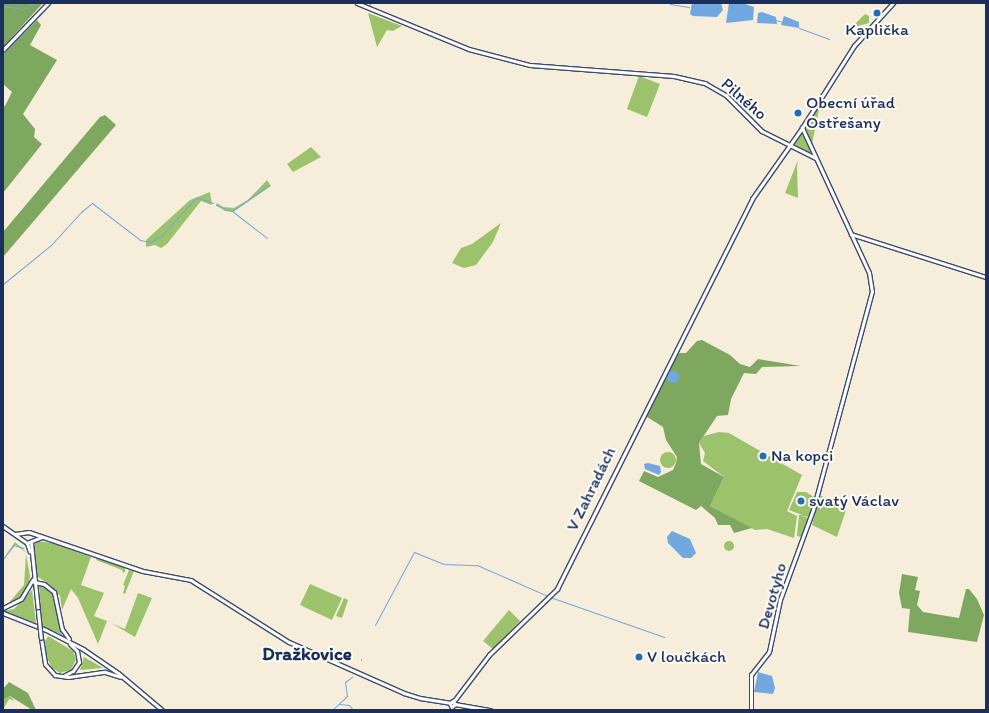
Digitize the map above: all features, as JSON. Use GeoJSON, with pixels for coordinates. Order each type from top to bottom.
{"type":"FeatureCollection","features":[{"type":"Feature","properties":{"kind":"main road"},"geometry":{"type":"LineString","coordinates":[[26,543],[30,553]]}},
{"type":"Feature","properties":{"kind":"main road"},"geometry":{"type":"LineString","coordinates":[[31,543],[30,553],[33,578],[46,666],[57,675],[68,677],[107,672],[128,681]]}},
{"type":"Feature","properties":{"kind":"main road"},"geometry":{"type":"LineString","coordinates":[[3,608],[21,600],[33,578]]}},
{"type":"Feature","properties":{"kind":"main road"},"geometry":{"type":"LineString","coordinates":[[34,582],[44,584],[54,592],[64,633],[79,647]]}},
{"type":"Feature","properties":{"kind":"main road"},"geometry":{"type":"LineString","coordinates":[[3,614],[62,638],[79,647],[128,681],[162,710]]}},
{"type":"Feature","properties":{"kind":"main road"},"geometry":{"type":"LineString","coordinates":[[57,675],[72,672],[79,660],[74,648],[62,638]]}},
{"type":"Feature","properties":{"kind":"street"},"geometry":{"type":"LineString","coordinates":[[3,50],[48,3]]}},
{"type":"Feature","properties":{"kind":"street","name":"Pilného"},"geometry":{"type":"LineString","coordinates":[[357,3],[472,50],[525,64],[679,76],[712,86],[760,129],[816,158]]}},
{"type":"Feature","properties":{"kind":"street","name":"V Zahradách"},"geometry":{"type":"LineString","coordinates":[[455,703],[488,655],[550,597],[752,198],[802,128],[854,46],[892,3]]}},
{"type":"Feature","properties":{"kind":"street","name":"Devotyho"},"geometry":{"type":"LineString","coordinates":[[751,710],[751,675],[766,659],[770,648],[780,600],[814,510],[872,295],[868,272],[802,128]]}},
{"type":"Feature","properties":{"kind":"street"},"geometry":{"type":"LineString","coordinates":[[851,234],[986,276]]}},
{"type":"Feature","properties":{"kind":"street"},"geometry":{"type":"LineString","coordinates":[[3,526],[22,538],[26,543],[31,543],[34,539],[43,537]]}},
{"type":"Feature","properties":{"kind":"street"},"geometry":{"type":"LineString","coordinates":[[15,534],[29,532],[143,571],[193,581],[289,642],[355,672],[417,698],[450,705],[455,703],[490,710]]}},
{"type":"Feature","properties":{"kind":"street"},"geometry":{"type":"LineString","coordinates":[[22,538],[23,534]]}},
{"type":"Feature","properties":{"kind":"street"},"geometry":{"type":"LineString","coordinates":[[33,534],[34,539]]}},
{"type":"Feature","properties":{"kind":"street"},"geometry":{"type":"LineString","coordinates":[[450,705],[455,703]]}},
{"type":"Feature","properties":{"kind":"street"},"geometry":{"type":"LineString","coordinates":[[450,705],[450,710]]}},
{"type":"Feature","properties":{"kind":"green space"},"geometry":{"type":"Polygon","coordinates":[[[3,3],[43,3],[3,47],[3,3]]]}},
{"type":"Feature","properties":{"kind":"green space"},"geometry":{"type":"Polygon","coordinates":[[[368,13],[402,26],[393,31],[387,30],[377,47],[368,13]]]}},
{"type":"Feature","properties":{"kind":"green space"},"geometry":{"type":"Polygon","coordinates":[[[865,14],[869,16],[869,23],[851,28],[865,14]]]}},
{"type":"Feature","properties":{"kind":"green space"},"geometry":{"type":"Polygon","coordinates":[[[37,20],[41,25],[30,45],[57,60],[23,114],[35,129],[34,137],[42,144],[3,193],[3,105],[5,106],[12,92],[3,84],[3,55],[37,20]]]}},
{"type":"Feature","properties":{"kind":"green space"},"geometry":{"type":"Polygon","coordinates":[[[639,76],[660,84],[647,117],[627,109],[639,76]]]}},
{"type":"Feature","properties":{"kind":"green space"},"geometry":{"type":"Polygon","coordinates":[[[816,109],[819,110],[812,144],[805,127],[816,109]]]}},
{"type":"Feature","properties":{"kind":"green space"},"geometry":{"type":"Polygon","coordinates":[[[105,115],[116,125],[3,257],[3,232],[100,117],[105,115]]]}},
{"type":"Feature","properties":{"kind":"green space"},"geometry":{"type":"Polygon","coordinates":[[[802,133],[811,152],[809,153],[794,144],[802,133]]]}},
{"type":"Feature","properties":{"kind":"green space"},"geometry":{"type":"Polygon","coordinates":[[[311,147],[321,157],[293,172],[287,164],[311,147]]]}},
{"type":"Feature","properties":{"kind":"green space"},"geometry":{"type":"Polygon","coordinates":[[[798,160],[797,167],[798,198],[785,193],[798,160]]]}},
{"type":"Feature","properties":{"kind":"green space"},"geometry":{"type":"Polygon","coordinates":[[[267,180],[271,186],[233,212],[225,211],[216,205],[217,203],[223,207],[234,208],[248,200],[267,180]]]}},
{"type":"Feature","properties":{"kind":"green space"},"geometry":{"type":"Polygon","coordinates":[[[210,192],[212,205],[201,201],[167,244],[161,248],[155,245],[146,247],[146,240],[190,200],[210,192]]]}},
{"type":"Feature","properties":{"kind":"green space"},"geometry":{"type":"Polygon","coordinates":[[[501,223],[493,242],[476,265],[464,268],[452,263],[461,248],[472,244],[501,223]]]}},
{"type":"Feature","properties":{"kind":"green space"},"geometry":{"type":"Polygon","coordinates":[[[702,340],[730,355],[740,364],[750,367],[758,359],[801,366],[762,367],[756,374],[744,373],[731,399],[728,415],[717,416],[699,443],[701,464],[724,477],[710,506],[752,528],[734,533],[730,525],[718,525],[715,518],[701,506],[696,510],[639,481],[644,471],[658,477],[673,470],[677,457],[666,440],[663,427],[644,415],[676,353],[686,353],[697,341],[702,340]]]}},
{"type":"Feature","properties":{"kind":"green space"},"geometry":{"type":"Polygon","coordinates":[[[719,432],[729,433],[802,475],[787,511],[797,516],[794,538],[767,529],[755,530],[710,506],[724,477],[703,461],[705,453],[699,443],[704,436],[719,432]]]}},
{"type":"Feature","properties":{"kind":"green space"},"geometry":{"type":"Polygon","coordinates":[[[665,452],[671,452],[676,457],[674,466],[671,468],[665,468],[660,463],[660,457],[665,452]]]}},
{"type":"Feature","properties":{"kind":"green space"},"geometry":{"type":"Polygon","coordinates":[[[797,492],[806,492],[814,497],[809,517],[802,516],[809,518],[802,537],[797,536],[799,515],[802,515],[789,510],[797,492]]]}},
{"type":"Feature","properties":{"kind":"green space"},"geometry":{"type":"Polygon","coordinates":[[[819,495],[847,507],[837,537],[812,525],[819,495]]]}},
{"type":"Feature","properties":{"kind":"green space"},"geometry":{"type":"Polygon","coordinates":[[[37,541],[53,543],[91,557],[81,585],[104,593],[94,616],[107,621],[98,644],[78,598],[71,589],[62,610],[60,596],[51,586],[37,576],[33,547],[37,541]]]}},
{"type":"Feature","properties":{"kind":"green space"},"geometry":{"type":"Polygon","coordinates":[[[727,541],[731,541],[733,542],[733,550],[727,551],[724,548],[724,544],[727,541]]]}},
{"type":"Feature","properties":{"kind":"green space"},"geometry":{"type":"Polygon","coordinates":[[[15,542],[27,553],[15,545],[3,559],[15,542]]]}},
{"type":"Feature","properties":{"kind":"green space"},"geometry":{"type":"Polygon","coordinates":[[[26,554],[30,576],[28,587],[20,597],[8,604],[24,585],[26,554]]]}},
{"type":"Feature","properties":{"kind":"green space"},"geometry":{"type":"Polygon","coordinates":[[[98,557],[125,567],[125,572],[123,573],[122,570],[96,560],[98,557]]]}},
{"type":"Feature","properties":{"kind":"green space"},"geometry":{"type":"Polygon","coordinates":[[[129,570],[134,571],[125,594],[123,593],[125,586],[123,585],[129,570]]]}},
{"type":"Feature","properties":{"kind":"green space"},"geometry":{"type":"Polygon","coordinates":[[[902,574],[918,577],[915,590],[920,591],[917,605],[923,612],[959,618],[966,589],[969,589],[977,599],[984,615],[977,642],[908,632],[910,609],[902,608],[899,593],[902,574]]]}},
{"type":"Feature","properties":{"kind":"green space"},"geometry":{"type":"Polygon","coordinates":[[[310,584],[342,598],[332,620],[300,605],[310,584]]]}},
{"type":"Feature","properties":{"kind":"green space"},"geometry":{"type":"Polygon","coordinates":[[[39,585],[45,587],[54,595],[62,635],[42,626],[39,585]]]}},
{"type":"Feature","properties":{"kind":"green space"},"geometry":{"type":"Polygon","coordinates":[[[32,590],[36,623],[3,611],[14,609],[32,590]]]}},
{"type":"Feature","properties":{"kind":"green space"},"geometry":{"type":"Polygon","coordinates":[[[138,593],[152,598],[135,637],[111,623],[125,629],[138,593]]]}},
{"type":"Feature","properties":{"kind":"green space"},"geometry":{"type":"Polygon","coordinates":[[[344,598],[348,600],[342,618],[336,616],[344,598]]]}},
{"type":"Feature","properties":{"kind":"green space"},"geometry":{"type":"Polygon","coordinates":[[[509,610],[520,621],[493,649],[483,641],[509,610]]]}},
{"type":"Feature","properties":{"kind":"green space"},"geometry":{"type":"Polygon","coordinates":[[[48,636],[73,651],[76,659],[71,670],[60,673],[52,668],[46,656],[45,642],[48,636]]]}},
{"type":"Feature","properties":{"kind":"green space"},"geometry":{"type":"Polygon","coordinates":[[[84,657],[103,668],[80,670],[84,657]]]}},
{"type":"Feature","properties":{"kind":"green space"},"geometry":{"type":"Polygon","coordinates":[[[9,682],[28,693],[36,710],[32,710],[10,696],[3,700],[3,689],[9,682]]]}},
{"type":"Feature","properties":{"kind":"green space"},"geometry":{"type":"Polygon","coordinates":[[[10,696],[15,701],[9,699],[3,710],[3,700],[10,696]]]}},
{"type":"Feature","properties":{"kind":"water"},"geometry":{"type":"Polygon","coordinates":[[[692,3],[721,3],[723,10],[717,17],[693,16],[690,14],[692,3]]]}},
{"type":"Feature","properties":{"kind":"water"},"geometry":{"type":"Polygon","coordinates":[[[729,3],[742,3],[754,7],[753,20],[726,23],[729,3]]]}},
{"type":"Feature","properties":{"kind":"water"},"geometry":{"type":"Polygon","coordinates":[[[762,12],[776,17],[777,24],[757,23],[758,13],[762,12]]]}},
{"type":"Feature","properties":{"kind":"water"},"geometry":{"type":"Polygon","coordinates":[[[784,16],[799,22],[799,28],[781,25],[784,16]]]}},
{"type":"Feature","properties":{"kind":"water"},"geometry":{"type":"Polygon","coordinates":[[[671,371],[675,371],[679,377],[675,383],[671,383],[667,379],[667,375],[671,371]]]}},
{"type":"Feature","properties":{"kind":"water"},"geometry":{"type":"Polygon","coordinates":[[[648,463],[660,466],[661,472],[659,475],[645,469],[644,464],[648,463]]]}},
{"type":"Feature","properties":{"kind":"water"},"geometry":{"type":"Polygon","coordinates":[[[672,531],[690,539],[696,553],[691,558],[683,558],[668,543],[667,537],[672,531]]]}},
{"type":"Feature","properties":{"kind":"water"},"geometry":{"type":"Polygon","coordinates":[[[758,672],[772,676],[775,688],[773,694],[754,692],[758,672]]]}},
{"type":"Feature","properties":{"kind":"waterway"},"geometry":{"type":"LineString","coordinates":[[3,6],[24,9],[33,3]]}},
{"type":"Feature","properties":{"kind":"waterway"},"geometry":{"type":"LineString","coordinates":[[369,3],[371,7]]}},
{"type":"Feature","properties":{"kind":"waterway"},"geometry":{"type":"LineString","coordinates":[[670,4],[689,7]]}},
{"type":"Feature","properties":{"kind":"waterway"},"geometry":{"type":"LineString","coordinates":[[776,20],[782,22]]}},
{"type":"Feature","properties":{"kind":"waterway"},"geometry":{"type":"LineString","coordinates":[[799,28],[829,39]]}},
{"type":"Feature","properties":{"kind":"waterway"},"geometry":{"type":"LineString","coordinates":[[232,211],[269,185]]}},
{"type":"Feature","properties":{"kind":"waterway"},"geometry":{"type":"LineString","coordinates":[[3,284],[51,245],[81,212],[92,203],[140,240],[151,242],[162,235],[195,199],[200,198],[213,203]]}},
{"type":"Feature","properties":{"kind":"waterway"},"geometry":{"type":"LineString","coordinates":[[216,205],[232,211],[267,238]]}},
{"type":"Feature","properties":{"kind":"waterway"},"geometry":{"type":"LineString","coordinates":[[3,559],[14,545],[24,548]]}},
{"type":"Feature","properties":{"kind":"waterway"},"geometry":{"type":"LineString","coordinates":[[375,625],[414,552],[444,564],[477,565],[550,597],[664,637]]}},
{"type":"Feature","properties":{"kind":"waterway"},"geometry":{"type":"LineString","coordinates":[[332,710],[347,696],[345,682],[352,677]]}},
{"type":"Feature","properties":{"kind":"waterway"},"geometry":{"type":"LineString","coordinates":[[339,704],[349,705],[353,710]]}},
{"type":"Feature","properties":{"kind":"place","name":"Kaplička"},"geometry":{"type":"Point","coordinates":[877,13]}},
{"type":"Feature","properties":{"kind":"place","name":"Obecní úřad Ostřešany"},"geometry":{"type":"Point","coordinates":[798,113]}},
{"type":"Feature","properties":{"kind":"place","name":"Na kopci"},"geometry":{"type":"Point","coordinates":[763,456]}},
{"type":"Feature","properties":{"kind":"place","name":"svatý Václav"},"geometry":{"type":"Point","coordinates":[801,501]}},
{"type":"Feature","properties":{"kind":"place","name":"V loučkách"},"geometry":{"type":"Point","coordinates":[639,657]}},
{"type":"Feature","properties":{"kind":"district","name":"Dražkovice"},"geometry":{"type":"Point","coordinates":[307,654]}}]}
